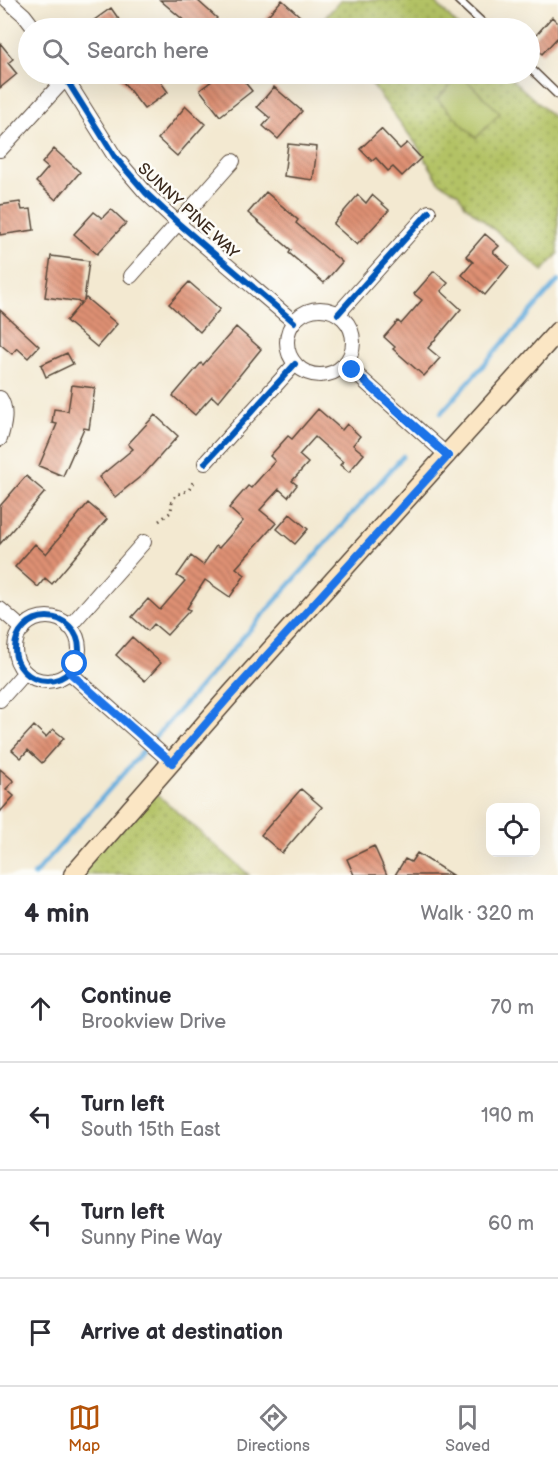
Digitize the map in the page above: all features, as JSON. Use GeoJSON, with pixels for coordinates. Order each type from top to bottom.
{"type":"FeatureCollection","features":[{"type":"Feature","properties":{"kind":"main road"},"geometry":{"type":"LineString","coordinates":[[73,875],[228,698],[558,331]]}},
{"type":"Feature","properties":{"kind":"street"},"geometry":{"type":"LineString","coordinates":[[8,0],[26,18]]}},
{"type":"Feature","properties":{"kind":"street"},"geometry":{"type":"LineString","coordinates":[[0,150],[57,84]]}},
{"type":"Feature","properties":{"kind":"street","name":"SUNNY PINE WAY"},"geometry":{"type":"LineString","coordinates":[[69,84],[115,157],[146,193],[294,322]]}},
{"type":"Feature","properties":{"kind":"street"},"geometry":{"type":"LineString","coordinates":[[131,276],[233,161]]}},
{"type":"Feature","properties":{"kind":"street"},"geometry":{"type":"LineString","coordinates":[[338,314],[429,212]]}},
{"type":"Feature","properties":{"kind":"street"},"geometry":{"type":"LineString","coordinates":[[319,309],[338,314],[346,322],[351,332],[350,354],[345,364],[325,374],[314,374],[295,364],[289,354],[287,343],[288,332],[294,322],[301,315],[319,309]]}},
{"type":"Feature","properties":{"kind":"street"},"geometry":{"type":"LineString","coordinates":[[206,463],[295,364]]}},
{"type":"Feature","properties":{"kind":"street"},"geometry":{"type":"LineString","coordinates":[[345,364],[448,456]]}},
{"type":"Feature","properties":{"kind":"street"},"geometry":{"type":"LineString","coordinates":[[0,398],[4,404],[4,423],[0,438]]}},
{"type":"Feature","properties":{"kind":"street"},"geometry":{"type":"LineString","coordinates":[[69,627],[144,542]]}},
{"type":"Feature","properties":{"kind":"street"},"geometry":{"type":"LineString","coordinates":[[0,609],[23,628]]}},
{"type":"Feature","properties":{"kind":"street"},"geometry":{"type":"LineString","coordinates":[[40,618],[61,621],[69,627],[75,635],[78,655],[69,672],[52,681],[33,678],[25,672],[16,656],[15,646],[23,628],[40,618]]}},
{"type":"Feature","properties":{"kind":"street"},"geometry":{"type":"LineString","coordinates":[[0,700],[25,672]]}},
{"type":"Feature","properties":{"kind":"street"},"geometry":{"type":"LineString","coordinates":[[69,672],[172,763]]}},
{"type":"Feature","properties":{"kind":"lane"},"geometry":{"type":"LineString","coordinates":[[458,0],[477,18]]}},
{"type":"Feature","properties":{"kind":"lane"},"geometry":{"type":"LineString","coordinates":[[540,78],[558,95]]}},
{"type":"Feature","properties":{"kind":"path"},"geometry":{"type":"LineString","coordinates":[[159,521],[171,512],[172,502],[176,495],[189,490],[193,482]]}},
{"type":"Feature","properties":{"kind":"green space"},"geometry":{"type":"Polygon","coordinates":[[[341,0],[433,0],[450,18],[324,18],[341,0]]]}},
{"type":"Feature","properties":{"kind":"green space"},"geometry":{"type":"Polygon","coordinates":[[[371,84],[517,84],[558,121],[558,254],[543,271],[465,205],[458,193],[439,182],[416,144],[371,84]]]}},
{"type":"Feature","properties":{"kind":"green space"},"geometry":{"type":"Polygon","coordinates":[[[452,84],[470,84],[500,113],[476,138],[437,99],[452,84]]]}},
{"type":"Feature","properties":{"kind":"green space"},"geometry":{"type":"Polygon","coordinates":[[[150,788],[249,875],[74,875],[150,788]]]}},
{"type":"Feature","properties":{"kind":"building"},"geometry":{"type":"Polygon","coordinates":[[[160,0],[197,0],[217,18],[181,18],[160,0]]]}},
{"type":"Feature","properties":{"kind":"building"},"geometry":{"type":"Polygon","coordinates":[[[282,0],[301,17],[300,18],[265,18],[282,0]]]}},
{"type":"Feature","properties":{"kind":"building"},"geometry":{"type":"Polygon","coordinates":[[[111,8],[118,18],[97,18],[111,8]]]}},
{"type":"Feature","properties":{"kind":"building"},"geometry":{"type":"Polygon","coordinates":[[[552,17],[558,23],[558,37],[542,54],[540,52],[540,31],[552,17]]]}},
{"type":"Feature","properties":{"kind":"building"},"geometry":{"type":"Polygon","coordinates":[[[0,43],[13,59],[8,63],[17,74],[0,88],[0,43]]]}},
{"type":"Feature","properties":{"kind":"building"},"geometry":{"type":"Polygon","coordinates":[[[125,84],[162,84],[168,92],[144,109],[125,84]]]}},
{"type":"Feature","properties":{"kind":"building"},"geometry":{"type":"Polygon","coordinates":[[[208,84],[246,84],[252,91],[220,116],[200,90],[208,84]]]}},
{"type":"Feature","properties":{"kind":"building"},"geometry":{"type":"Polygon","coordinates":[[[274,87],[302,111],[278,139],[263,126],[270,118],[257,107],[274,87]]]}},
{"type":"Feature","properties":{"kind":"building"},"geometry":{"type":"Polygon","coordinates":[[[186,106],[205,124],[177,156],[158,139],[186,106]]]}},
{"type":"Feature","properties":{"kind":"building"},"geometry":{"type":"Polygon","coordinates":[[[381,129],[400,149],[407,143],[421,158],[402,176],[393,167],[388,171],[376,158],[372,161],[360,149],[381,129]]]}},
{"type":"Feature","properties":{"kind":"building"},"geometry":{"type":"Polygon","coordinates":[[[288,144],[317,147],[313,180],[284,176],[288,144]]]}},
{"type":"Feature","properties":{"kind":"building"},"geometry":{"type":"Polygon","coordinates":[[[54,149],[80,172],[56,200],[36,182],[48,168],[42,163],[54,149]]]}},
{"type":"Feature","properties":{"kind":"building"},"geometry":{"type":"Polygon","coordinates":[[[266,192],[298,220],[296,223],[342,262],[324,283],[289,253],[291,250],[248,213],[266,192]]]}},
{"type":"Feature","properties":{"kind":"building"},"geometry":{"type":"Polygon","coordinates":[[[358,195],[366,203],[372,195],[389,210],[357,245],[333,224],[358,195]]]}},
{"type":"Feature","properties":{"kind":"building"},"geometry":{"type":"Polygon","coordinates":[[[20,202],[22,210],[31,209],[34,230],[0,235],[0,205],[20,202]]]}},
{"type":"Feature","properties":{"kind":"building"},"geometry":{"type":"Polygon","coordinates":[[[111,209],[126,223],[97,254],[74,234],[94,212],[102,218],[111,209]]]}},
{"type":"Feature","properties":{"kind":"building"},"geometry":{"type":"Polygon","coordinates":[[[485,234],[499,246],[493,252],[509,266],[485,295],[462,275],[473,262],[466,256],[485,234]]]}},
{"type":"Feature","properties":{"kind":"building"},"geometry":{"type":"Polygon","coordinates":[[[51,256],[89,261],[84,300],[86,298],[117,324],[97,347],[66,321],[82,302],[45,297],[51,256]]]}},
{"type":"Feature","properties":{"kind":"building"},"geometry":{"type":"Polygon","coordinates":[[[434,271],[448,283],[441,291],[461,309],[428,348],[440,358],[424,376],[393,349],[395,347],[384,337],[398,321],[401,324],[422,300],[414,294],[434,271]]]}},
{"type":"Feature","properties":{"kind":"building"},"geometry":{"type":"Polygon","coordinates":[[[189,282],[220,309],[200,332],[169,304],[189,282]]]}},
{"type":"Feature","properties":{"kind":"building"},"geometry":{"type":"Polygon","coordinates":[[[0,310],[39,346],[28,358],[17,348],[12,354],[0,344],[0,310]]]}},
{"type":"Feature","properties":{"kind":"building"},"geometry":{"type":"Polygon","coordinates":[[[236,327],[261,349],[218,402],[212,396],[195,415],[173,396],[236,327]]]}},
{"type":"Feature","properties":{"kind":"building"},"geometry":{"type":"Polygon","coordinates":[[[67,353],[73,364],[46,377],[41,365],[67,353]]]}},
{"type":"Feature","properties":{"kind":"building"},"geometry":{"type":"Polygon","coordinates":[[[72,385],[95,388],[89,429],[84,428],[63,476],[39,466],[57,424],[52,423],[54,409],[68,411],[72,385]]]}},
{"type":"Feature","properties":{"kind":"building"},"geometry":{"type":"Polygon","coordinates":[[[318,409],[342,430],[347,424],[360,436],[353,445],[364,454],[349,472],[340,465],[343,462],[315,437],[299,455],[308,463],[292,481],[297,485],[288,497],[279,489],[260,510],[276,523],[236,568],[245,575],[230,597],[205,580],[187,608],[190,610],[167,635],[154,624],[148,631],[132,617],[148,599],[160,610],[185,581],[177,576],[191,556],[203,565],[216,546],[219,548],[243,521],[229,508],[248,486],[251,488],[275,461],[270,456],[288,436],[292,439],[318,409]]]}},
{"type":"Feature","properties":{"kind":"building"},"geometry":{"type":"Polygon","coordinates":[[[155,415],[178,436],[145,473],[115,497],[99,477],[133,449],[128,444],[155,415]]]}},
{"type":"Feature","properties":{"kind":"building"},"geometry":{"type":"Polygon","coordinates":[[[26,476],[45,492],[0,544],[0,506],[26,476]]]}},
{"type":"Feature","properties":{"kind":"building"},"geometry":{"type":"Polygon","coordinates":[[[88,503],[107,519],[52,584],[45,578],[38,587],[15,567],[35,544],[46,554],[88,503]]]}},
{"type":"Feature","properties":{"kind":"building"},"geometry":{"type":"Polygon","coordinates":[[[290,514],[308,529],[295,544],[277,529],[290,514]]]}},
{"type":"Feature","properties":{"kind":"building"},"geometry":{"type":"Polygon","coordinates":[[[132,637],[161,663],[145,681],[116,655],[132,637]]]}},
{"type":"Feature","properties":{"kind":"building"},"geometry":{"type":"Polygon","coordinates":[[[34,726],[46,737],[53,729],[64,738],[42,763],[28,750],[21,758],[12,750],[34,726]]]}},
{"type":"Feature","properties":{"kind":"building"},"geometry":{"type":"Polygon","coordinates":[[[0,769],[14,781],[6,789],[14,796],[0,812],[0,769]]]}},
{"type":"Feature","properties":{"kind":"building"},"geometry":{"type":"Polygon","coordinates":[[[301,789],[322,807],[282,853],[261,835],[301,789]]]}},
{"type":"Feature","properties":{"kind":"building"},"geometry":{"type":"Polygon","coordinates":[[[374,846],[387,875],[354,875],[347,859],[374,846]]]}},
{"type":"Feature","properties":{"kind":"building"},"geometry":{"type":"Polygon","coordinates":[[[417,853],[452,875],[395,875],[405,859],[411,862],[417,853]]]}},
{"type":"Feature","properties":{"kind":"waterway"},"geometry":{"type":"LineString","coordinates":[[441,413],[558,281]]}},
{"type":"Feature","properties":{"kind":"waterway"},"geometry":{"type":"LineString","coordinates":[[34,875],[403,456]]}},
{"type":"Feature","properties":{"kind":"cycle path"},"geometry":{"type":"LineString","coordinates":[[69,84],[115,157],[146,193],[294,322]]}},
{"type":"Feature","properties":{"kind":"cycle path"},"geometry":{"type":"LineString","coordinates":[[338,314],[429,212]]}},
{"type":"Feature","properties":{"kind":"cycle path"},"geometry":{"type":"LineString","coordinates":[[205,463],[295,364]]}},
{"type":"Feature","properties":{"kind":"cycle path"},"geometry":{"type":"LineString","coordinates":[[345,364],[448,456]]}},
{"type":"Feature","properties":{"kind":"cycle path"},"geometry":{"type":"LineString","coordinates":[[47,617],[65,623],[73,631],[79,649],[73,667],[65,675],[47,681],[29,675],[21,667],[15,649],[21,631],[29,623],[47,617]]}},
{"type":"Feature","properties":{"kind":"route"},"geometry":{"type":"LineString","coordinates":[[75,664],[69,672],[172,763],[228,698],[448,456],[352,370]]}}]}
